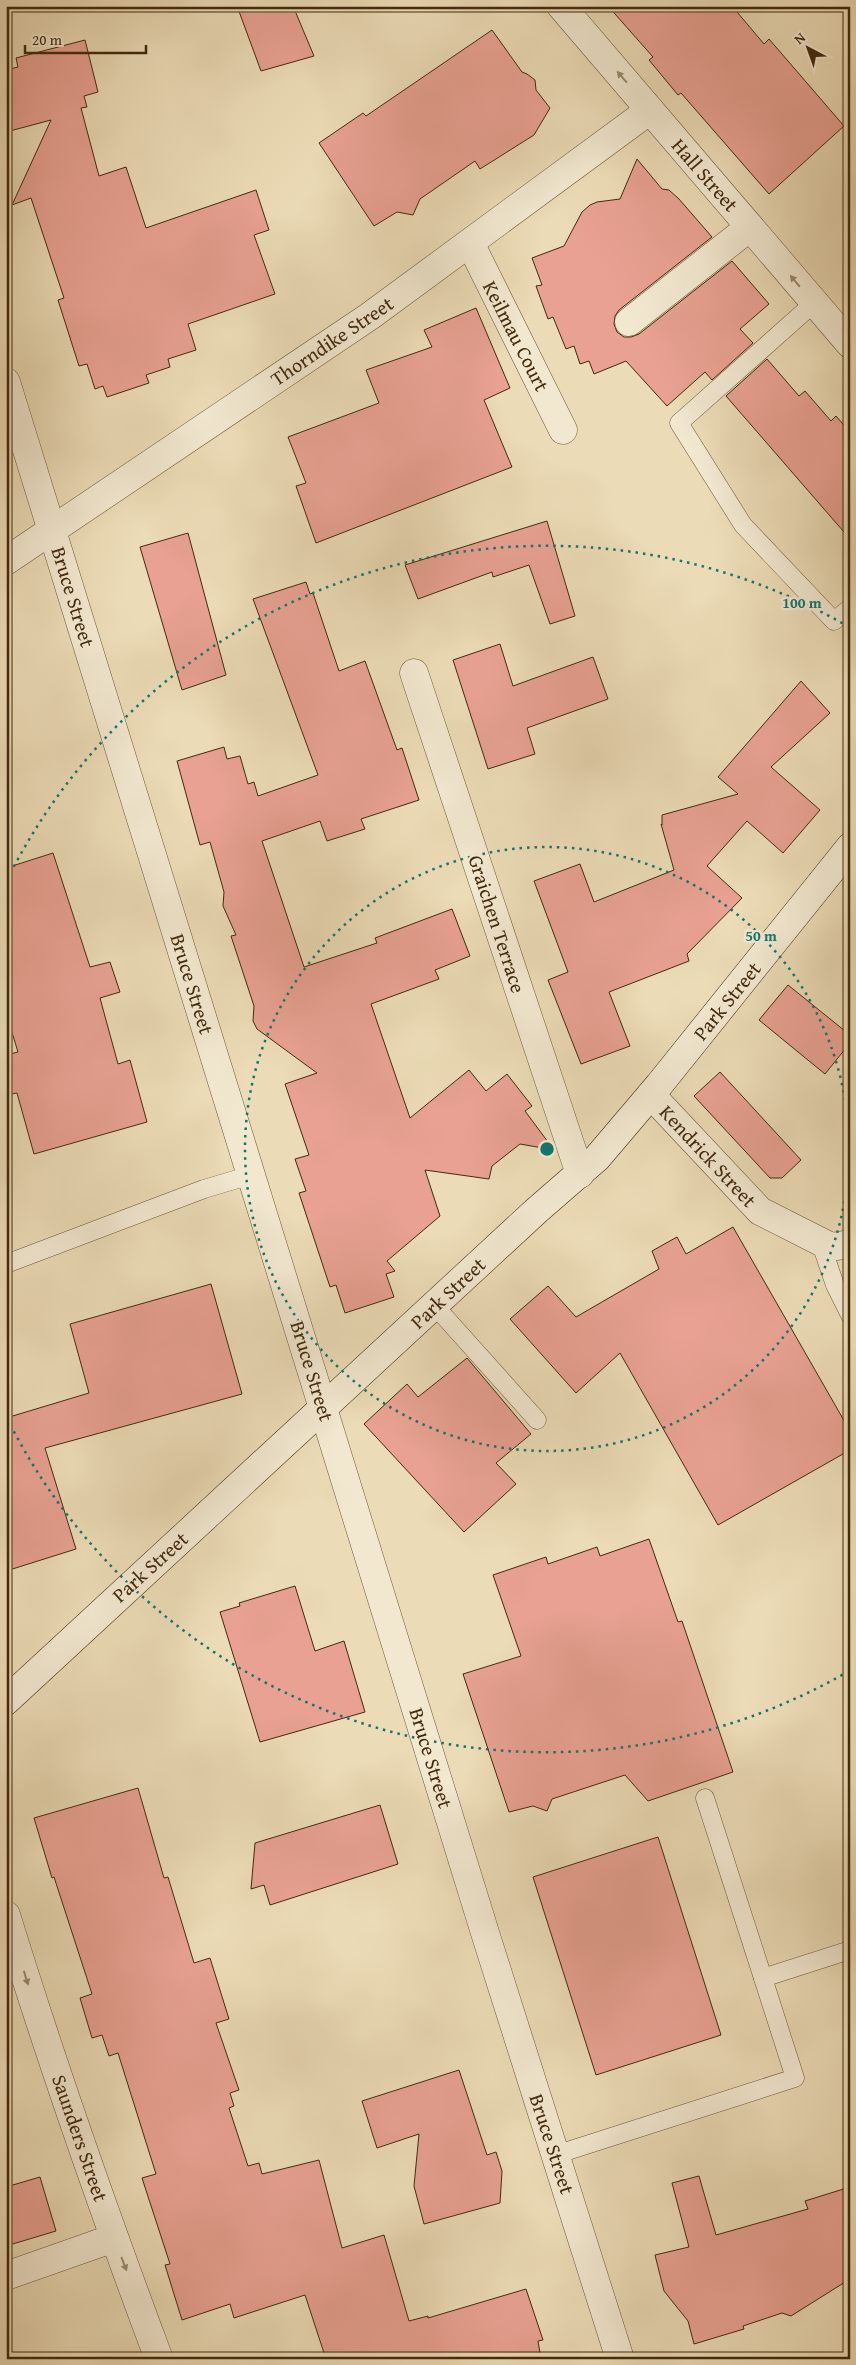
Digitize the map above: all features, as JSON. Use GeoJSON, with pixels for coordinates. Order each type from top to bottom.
{"type":"FeatureCollection","features":[{"type":"Feature","properties":{"kind":"street","name":"Hall Street"},"geometry":{"type":"LineString","coordinates":[[560,6],[850,344]]}},
{"type":"Feature","properties":{"kind":"street","name":"Thorndike Street"},"geometry":{"type":"LineString","coordinates":[[6,560],[370,316],[650,110]]}},
{"type":"Feature","properties":{"kind":"street"},"geometry":{"type":"LineString","coordinates":[[629,322],[750,227]]}},
{"type":"Feature","properties":{"kind":"street","name":"Keilmau Court"},"geometry":{"type":"LineString","coordinates":[[470,243],[563,430]]}},
{"type":"Feature","properties":{"kind":"street","name":"Bruce Street"},"geometry":{"type":"LineString","coordinates":[[6,382],[486,1936],[620,2359]]}},
{"type":"Feature","properties":{"kind":"street","name":"Graichen Terrace"},"geometry":{"type":"LineString","coordinates":[[414,674],[580,1174]]}},
{"type":"Feature","properties":{"kind":"street","name":"Park Street"},"geometry":{"type":"LineString","coordinates":[[6,1701],[597,1158],[651,1095],[850,847]]}},
{"type":"Feature","properties":{"kind":"street","name":"Kendrick Street"},"geometry":{"type":"LineString","coordinates":[[651,1095],[760,1211],[831,1247],[850,1244]]}},
{"type":"Feature","properties":{"kind":"street","name":"Saunders Street"},"geometry":{"type":"LineString","coordinates":[[6,1914],[31,1995],[114,2238],[159,2359]]}},
{"type":"Feature","properties":{"kind":"street"},"geometry":{"type":"LineString","coordinates":[[6,2276],[114,2238]]}},
{"type":"Feature","properties":{"kind":"lane"},"geometry":{"type":"LineString","coordinates":[[814,303],[679,423],[743,525],[834,621],[850,608]]}},
{"type":"Feature","properties":{"kind":"lane"},"geometry":{"type":"LineString","coordinates":[[6,1264],[204,1189],[251,1175]]}},
{"type":"Feature","properties":{"kind":"lane"},"geometry":{"type":"LineString","coordinates":[[820,1241],[836,1285],[850,1315]]}},
{"type":"Feature","properties":{"kind":"lane"},"geometry":{"type":"LineString","coordinates":[[434,1306],[537,1420]]}},
{"type":"Feature","properties":{"kind":"lane"},"geometry":{"type":"LineString","coordinates":[[556,2155],[795,2078],[705,1798]]}},
{"type":"Feature","properties":{"kind":"lane"},"geometry":{"type":"LineString","coordinates":[[763,1978],[850,1950]]}},
{"type":"Feature","properties":{"kind":"building"},"geometry":{"type":"Polygon","coordinates":[[[237,6],[293,6],[314,56],[261,71],[237,6]]]}},
{"type":"Feature","properties":{"kind":"building"},"geometry":{"type":"Polygon","coordinates":[[[608,6],[732,6],[764,44],[769,39],[844,126],[769,194],[681,93],[678,95],[649,60],[653,57],[608,6]]]}},
{"type":"Feature","properties":{"kind":"building"},"geometry":{"type":"Polygon","coordinates":[[[492,30],[522,72],[535,80],[536,90],[550,108],[534,135],[480,169],[475,161],[420,199],[413,215],[397,212],[374,226],[319,143],[363,113],[366,116],[492,30]]]}},
{"type":"Feature","properties":{"kind":"building"},"geometry":{"type":"Polygon","coordinates":[[[85,40],[98,92],[84,96],[87,107],[81,108],[99,176],[126,167],[146,228],[256,190],[269,230],[254,235],[275,294],[188,324],[196,350],[168,359],[170,367],[146,375],[149,383],[107,397],[103,386],[95,389],[87,364],[79,366],[58,300],[64,298],[31,198],[12,205],[51,120],[6,132],[6,70],[18,67],[16,58],[85,40]]]}},
{"type":"Feature","properties":{"kind":"building"},"geometry":{"type":"Polygon","coordinates":[[[637,159],[662,189],[669,190],[679,199],[712,237],[619,310],[615,316],[614,324],[617,332],[624,337],[639,334],[732,261],[769,304],[740,329],[753,343],[712,380],[705,372],[667,406],[626,361],[594,374],[589,361],[580,364],[574,346],[566,349],[553,317],[548,319],[536,286],[542,285],[532,258],[564,246],[582,212],[590,205],[597,202],[620,199],[637,159]]]}},
{"type":"Feature","properties":{"kind":"building"},"geometry":{"type":"Polygon","coordinates":[[[476,308],[510,388],[484,400],[512,467],[316,543],[296,486],[306,483],[288,437],[379,403],[366,370],[432,347],[424,330],[476,308]]]}},
{"type":"Feature","properties":{"kind":"building"},"geometry":{"type":"Polygon","coordinates":[[[767,359],[799,396],[805,391],[831,421],[836,416],[850,432],[850,539],[726,396],[767,359]]]}},
{"type":"Feature","properties":{"kind":"building"},"geometry":{"type":"Polygon","coordinates":[[[547,521],[575,616],[550,624],[529,565],[493,577],[492,572],[418,599],[405,565],[547,521]]]}},
{"type":"Feature","properties":{"kind":"building"},"geometry":{"type":"Polygon","coordinates":[[[188,533],[226,675],[182,690],[140,547],[188,533]]]}},
{"type":"Feature","properties":{"kind":"building"},"geometry":{"type":"Polygon","coordinates":[[[306,582],[310,594],[313,593],[339,671],[365,661],[397,750],[402,748],[419,800],[361,819],[365,829],[327,841],[320,821],[262,841],[304,967],[377,943],[375,938],[452,909],[470,956],[435,970],[439,979],[371,1004],[410,1118],[469,1070],[486,1091],[507,1074],[532,1106],[525,1111],[554,1150],[520,1144],[492,1166],[489,1179],[425,1170],[440,1216],[387,1261],[395,1271],[386,1274],[394,1297],[345,1313],[336,1285],[330,1287],[299,1193],[306,1191],[295,1159],[309,1155],[285,1084],[317,1073],[257,1029],[253,1021],[254,1006],[231,936],[236,935],[223,906],[224,892],[210,842],[200,845],[177,761],[224,747],[227,759],[240,756],[248,784],[254,782],[258,796],[318,775],[253,599],[306,582]]]}},
{"type":"Feature","properties":{"kind":"building"},"geometry":{"type":"Polygon","coordinates":[[[500,644],[513,686],[593,657],[608,699],[527,728],[535,754],[488,769],[453,660],[500,644]]]}},
{"type":"Feature","properties":{"kind":"building"},"geometry":{"type":"Polygon","coordinates":[[[801,681],[830,713],[771,767],[820,810],[783,853],[747,821],[707,866],[742,898],[687,954],[689,961],[609,992],[630,1046],[581,1064],[548,980],[568,972],[534,881],[580,864],[594,902],[674,870],[661,824],[662,815],[738,794],[718,777],[801,681]]]}},
{"type":"Feature","properties":{"kind":"building"},"geometry":{"type":"Polygon","coordinates":[[[53,853],[90,967],[110,962],[120,992],[100,998],[118,1064],[130,1060],[147,1122],[34,1154],[17,1093],[6,1095],[6,1055],[18,1052],[6,1013],[6,868],[53,853]]]}},
{"type":"Feature","properties":{"kind":"building"},"geometry":{"type":"Polygon","coordinates":[[[788,985],[850,1035],[850,1043],[825,1074],[759,1020],[788,985]]]}},
{"type":"Feature","properties":{"kind":"building"},"geometry":{"type":"Polygon","coordinates":[[[720,1072],[801,1160],[782,1178],[770,1178],[694,1096],[720,1072]]]}},
{"type":"Feature","properties":{"kind":"building"},"geometry":{"type":"Polygon","coordinates":[[[733,1227],[850,1431],[850,1450],[718,1525],[620,1353],[576,1393],[510,1319],[548,1286],[576,1317],[659,1269],[652,1251],[677,1237],[686,1254],[733,1227]]]}},
{"type":"Feature","properties":{"kind":"building"},"geometry":{"type":"Polygon","coordinates":[[[211,1284],[242,1394],[45,1448],[76,1549],[6,1571],[6,1418],[89,1393],[70,1324],[211,1284]]]}},
{"type":"Feature","properties":{"kind":"building"},"geometry":{"type":"Polygon","coordinates":[[[467,1358],[531,1434],[496,1463],[516,1484],[464,1532],[364,1424],[407,1384],[418,1397],[467,1358]]]}},
{"type":"Feature","properties":{"kind":"building"},"geometry":{"type":"Polygon","coordinates":[[[649,1539],[678,1622],[682,1621],[733,1772],[648,1801],[625,1775],[552,1799],[547,1811],[533,1806],[509,1812],[463,1674],[521,1656],[493,1575],[546,1557],[548,1564],[597,1547],[600,1556],[649,1539]]]}},
{"type":"Feature","properties":{"kind":"building"},"geometry":{"type":"Polygon","coordinates":[[[295,1586],[315,1651],[344,1641],[365,1712],[260,1742],[220,1612],[240,1606],[239,1603],[295,1586]]]}},
{"type":"Feature","properties":{"kind":"building"},"geometry":{"type":"Polygon","coordinates":[[[138,1788],[164,1878],[168,1877],[194,1963],[210,1958],[229,2019],[216,2023],[239,2090],[230,2093],[234,2106],[229,2108],[248,2166],[259,2163],[262,2174],[319,2160],[342,2248],[384,2235],[409,2321],[428,2316],[428,2318],[526,2289],[543,2340],[538,2341],[541,2359],[326,2359],[305,2295],[234,2318],[230,2304],[182,2320],[165,2265],[170,2264],[142,2178],[156,2174],[118,2053],[109,2056],[102,2035],[92,2038],[80,1998],[92,1994],[54,1877],[52,1878],[34,1818],[138,1788]]]}},
{"type":"Feature","properties":{"kind":"building"},"geometry":{"type":"Polygon","coordinates":[[[380,1805],[398,1864],[270,1905],[264,1885],[251,1889],[255,1843],[380,1805]]]}},
{"type":"Feature","properties":{"kind":"building"},"geometry":{"type":"Polygon","coordinates":[[[658,1837],[721,2035],[596,2075],[533,1877],[658,1837]]]}},
{"type":"Feature","properties":{"kind":"building"},"geometry":{"type":"Polygon","coordinates":[[[459,2070],[487,2155],[496,2152],[502,2171],[500,2203],[424,2224],[414,2186],[419,2134],[377,2148],[362,2101],[459,2070]]]}},
{"type":"Feature","properties":{"kind":"building"},"geometry":{"type":"Polygon","coordinates":[[[699,2176],[716,2235],[808,2209],[805,2201],[850,2187],[850,2279],[791,2316],[782,2313],[743,2326],[744,2329],[694,2344],[688,2321],[664,2291],[655,2255],[689,2247],[672,2183],[699,2176]]]}},
{"type":"Feature","properties":{"kind":"building"},"geometry":{"type":"Polygon","coordinates":[[[40,2177],[56,2231],[6,2246],[6,2187],[40,2177]]]}}]}
